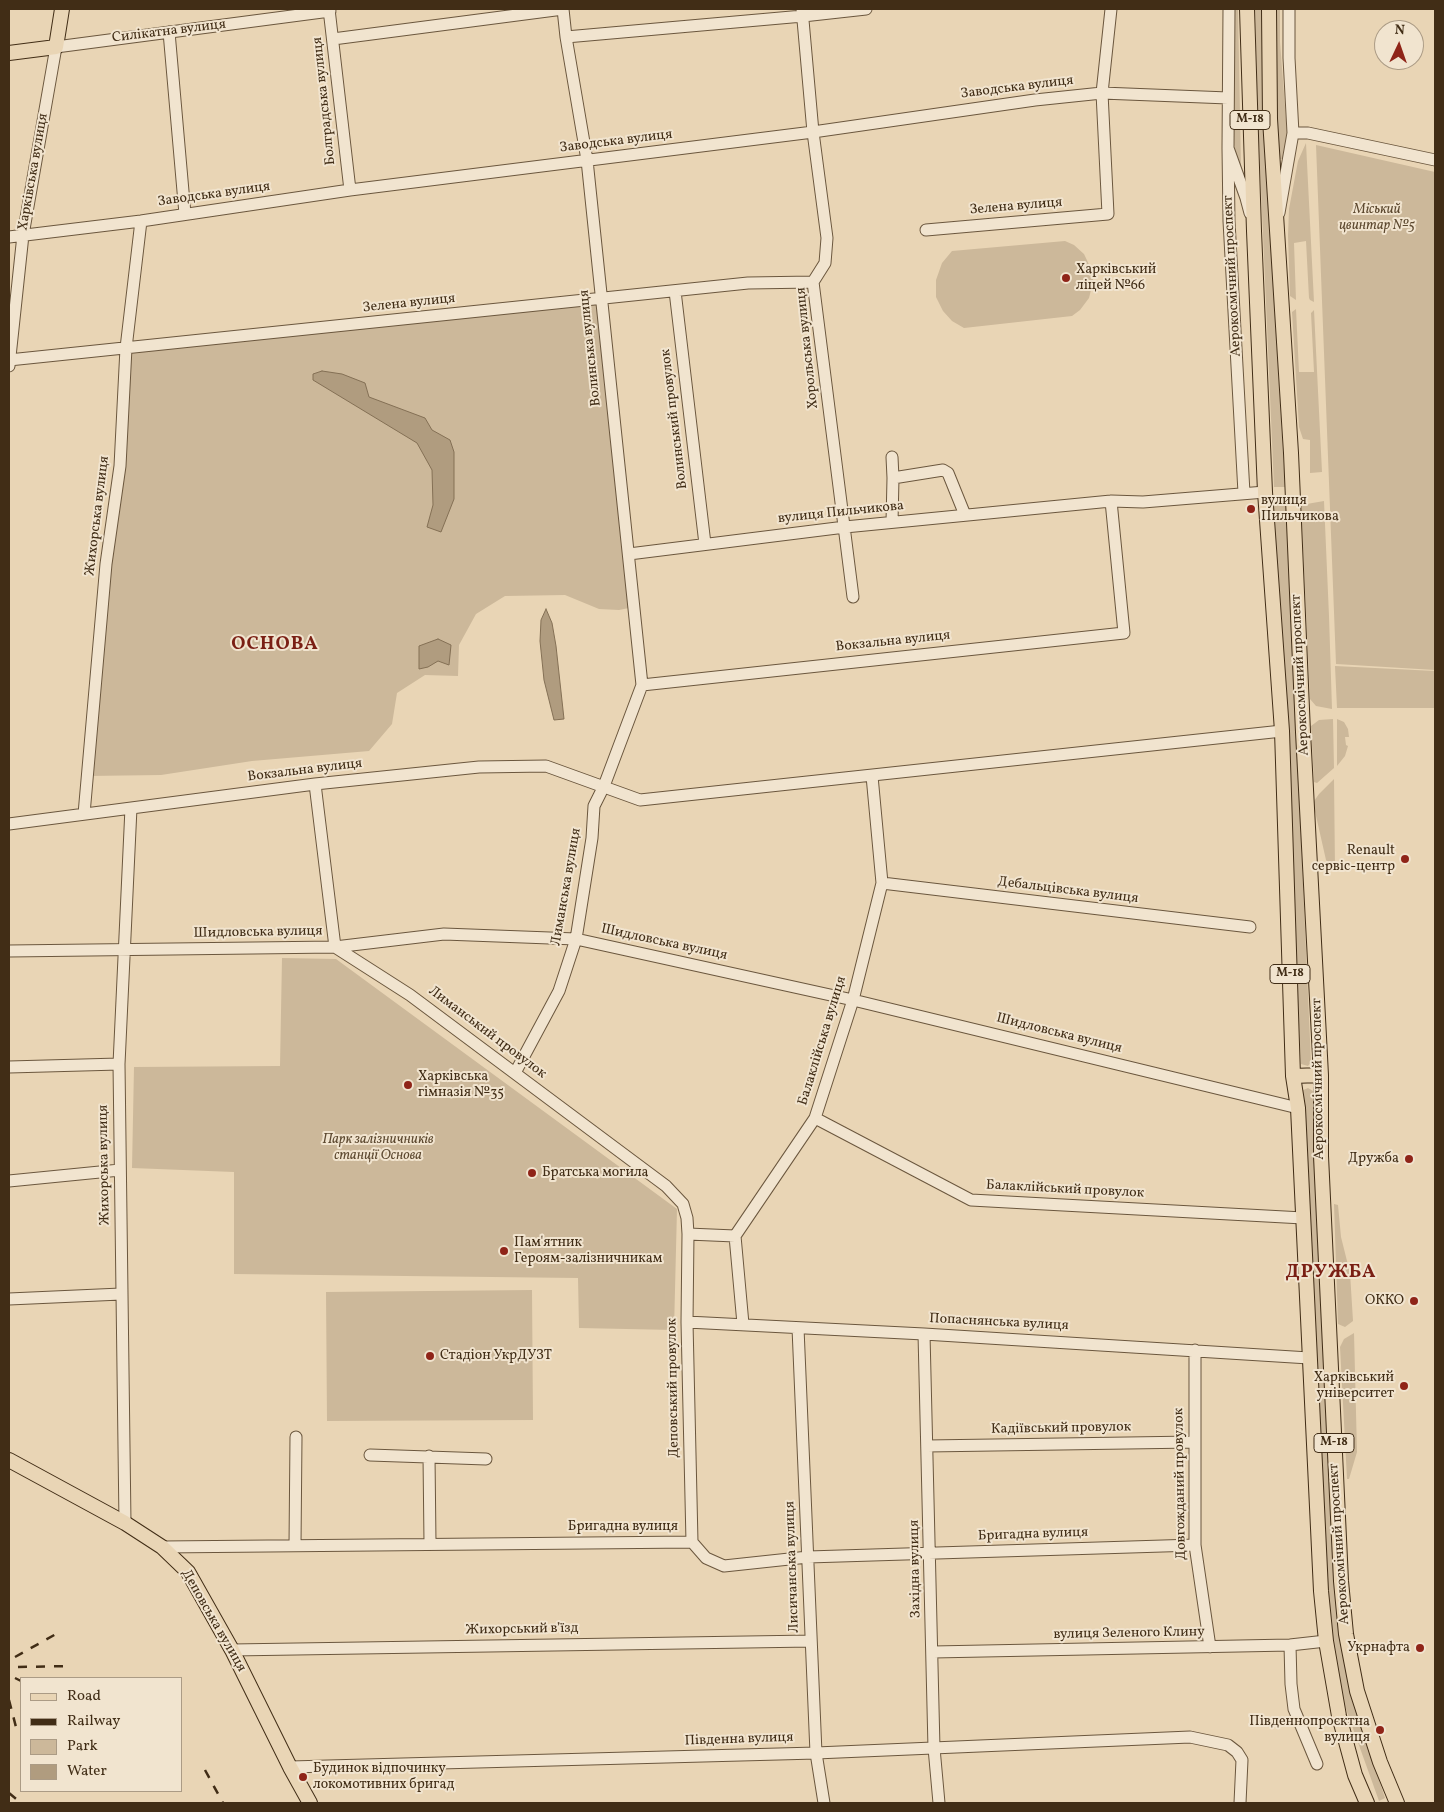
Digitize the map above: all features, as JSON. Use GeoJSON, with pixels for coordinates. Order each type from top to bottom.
{"type":"FeatureCollection","features":[{"type":"Feature","properties":{"kind":"main road","name":"Харківська вулиця"},"geometry":{"type":"LineString","coordinates":[[56,47],[62,9]]}},
{"type":"Feature","properties":{"kind":"main road","name":"Аерокосмічний проспект"},"geometry":{"type":"LineString","coordinates":[[1247,9],[1265,492],[1282,731],[1293,1076],[1298,1108],[1321,1590],[1326,1641],[1339,1716],[1355,1775],[1367,1803]]}},
{"type":"Feature","properties":{"kind":"main road","name":"Аерокосмічний проспект"},"geometry":{"type":"LineString","coordinates":[[1268,9],[1270,119],[1292,462],[1303,732],[1321,1075],[1321,1156],[1342,1590],[1346,1634],[1358,1691],[1380,1762],[1397,1803]]}},
{"type":"Feature","properties":{"kind":"main road","name":"Силікатна вулиця"},"geometry":{"type":"LineString","coordinates":[[9,53],[56,47]]}},
{"type":"Feature","properties":{"kind":"main road"},"geometry":{"type":"LineString","coordinates":[[1293,1076],[1321,1075]]}},
{"type":"Feature","properties":{"kind":"main road","name":"Деповська вулиця"},"geometry":{"type":"LineString","coordinates":[[9,1460],[125,1523],[162,1547],[188,1572],[232,1650],[310,1803]]}},
{"type":"Feature","properties":{"kind":"street"},"geometry":{"type":"LineString","coordinates":[[333,39],[563,9]]}},
{"type":"Feature","properties":{"kind":"street","name":"Волинська вулиця"},"geometry":{"type":"LineString","coordinates":[[563,9],[566,38],[587,160],[600,300],[642,685]]}},
{"type":"Feature","properties":{"kind":"street"},"geometry":{"type":"LineString","coordinates":[[566,38],[803,13],[866,9]]}},
{"type":"Feature","properties":{"kind":"street"},"geometry":{"type":"LineString","coordinates":[[1102,93],[1111,9]]}},
{"type":"Feature","properties":{"kind":"street","name":"Аерокосмічний проспект"},"geometry":{"type":"LineString","coordinates":[[1229,9],[1229,221],[1244,493]]}},
{"type":"Feature","properties":{"kind":"street","name":"Аерокосмічний проспект"},"geometry":{"type":"LineString","coordinates":[[1276,228],[1293,133],[1289,58],[1289,9]]}},
{"type":"Feature","properties":{"kind":"street","name":"Силікатна вулиця"},"geometry":{"type":"LineString","coordinates":[[56,47],[329,10]]}},
{"type":"Feature","properties":{"kind":"street","name":"Болградська вулиця"},"geometry":{"type":"LineString","coordinates":[[329,10],[350,190]]}},
{"type":"Feature","properties":{"kind":"street","name":"Хорольська вулиця"},"geometry":{"type":"LineString","coordinates":[[803,13],[813,132],[827,238],[825,263],[813,282],[853,597]]}},
{"type":"Feature","properties":{"kind":"street"},"geometry":{"type":"LineString","coordinates":[[169,32],[185,214]]}},
{"type":"Feature","properties":{"kind":"street","name":"Харківська вулиця"},"geometry":{"type":"LineString","coordinates":[[9,362],[23,235],[56,47]]}},
{"type":"Feature","properties":{"kind":"street","name":"Заводська вулиця"},"geometry":{"type":"LineString","coordinates":[[9,236],[141,221],[350,190],[813,132],[1035,100],[1102,93],[1228,98]]}},
{"type":"Feature","properties":{"kind":"street","name":"Зелена вулиця"},"geometry":{"type":"LineString","coordinates":[[926,230],[1108,214],[1102,93]]}},
{"type":"Feature","properties":{"kind":"street"},"geometry":{"type":"LineString","coordinates":[[1293,133],[1308,134],[1435,160]]}},
{"type":"Feature","properties":{"kind":"street","name":"Аерокосмічний проспект"},"geometry":{"type":"LineString","coordinates":[[1228,148],[1246,198],[1254,231]]}},
{"type":"Feature","properties":{"kind":"street","name":"Жихорська вулиця"},"geometry":{"type":"LineString","coordinates":[[84,814],[106,564],[120,466],[126,348],[141,221]]}},
{"type":"Feature","properties":{"kind":"street","name":"Зелена вулиця"},"geometry":{"type":"LineString","coordinates":[[9,362],[748,283],[813,282]]}},
{"type":"Feature","properties":{"kind":"street","name":"Волинський провулок"},"geometry":{"type":"LineString","coordinates":[[675,291],[705,544]]}},
{"type":"Feature","properties":{"kind":"street"},"geometry":{"type":"LineString","coordinates":[[892,457],[892,522]]}},
{"type":"Feature","properties":{"kind":"street"},"geometry":{"type":"LineString","coordinates":[[893,478],[943,470],[948,473],[965,515]]}},
{"type":"Feature","properties":{"kind":"street","name":"вулиця Пильчикова"},"geometry":{"type":"LineString","coordinates":[[629,554],[892,522],[1111,501],[1143,502],[1265,492]]}},
{"type":"Feature","properties":{"kind":"street","name":"Вокзальна вулиця"},"geometry":{"type":"LineString","coordinates":[[642,685],[1124,633],[1111,501]]}},
{"type":"Feature","properties":{"kind":"street"},"geometry":{"type":"LineString","coordinates":[[604,786],[642,685]]}},
{"type":"Feature","properties":{"kind":"street","name":"Вокзальна вулиця"},"geometry":{"type":"LineString","coordinates":[[9,824],[315,784],[479,767],[546,766],[640,800],[1282,731]]}},
{"type":"Feature","properties":{"kind":"street","name":"Балаклійська вулиця"},"geometry":{"type":"LineString","coordinates":[[736,1236],[815,1118],[853,1000],[882,884],[872,776]]}},
{"type":"Feature","properties":{"kind":"street"},"geometry":{"type":"LineString","coordinates":[[315,784],[335,947]]}},
{"type":"Feature","properties":{"kind":"street","name":"Лиманська вулиця"},"geometry":{"type":"LineString","coordinates":[[515,1073],[559,991],[576,939],[592,838],[594,806],[604,786]]}},
{"type":"Feature","properties":{"kind":"street","name":"Жихорська вулиця"},"geometry":{"type":"LineString","coordinates":[[125,1523],[119,1064],[131,808]]}},
{"type":"Feature","properties":{"kind":"street","name":"Дебальцівська вулиця"},"geometry":{"type":"LineString","coordinates":[[882,884],[1250,928]]}},
{"type":"Feature","properties":{"kind":"street","name":"Шидловська вулиця"},"geometry":{"type":"LineString","coordinates":[[9,951],[335,947],[444,934],[576,939],[853,1000],[1298,1108]]}},
{"type":"Feature","properties":{"kind":"street","name":"Лиманський провулок"},"geometry":{"type":"LineString","coordinates":[[335,947],[410,994],[675,1194],[683,1204],[687,1218],[688,1234]]}},
{"type":"Feature","properties":{"kind":"street"},"geometry":{"type":"LineString","coordinates":[[9,1067],[119,1064]]}},
{"type":"Feature","properties":{"kind":"street","name":"Балаклійський провулок"},"geometry":{"type":"LineString","coordinates":[[815,1118],[971,1200],[1303,1218]]}},
{"type":"Feature","properties":{"kind":"street"},"geometry":{"type":"LineString","coordinates":[[9,1181],[120,1170]]}},
{"type":"Feature","properties":{"kind":"street"},"geometry":{"type":"LineString","coordinates":[[688,1234],[736,1236],[743,1324]]}},
{"type":"Feature","properties":{"kind":"street","name":"Деповський провулок"},"geometry":{"type":"LineString","coordinates":[[688,1234],[687,1322],[692,1542]]}},
{"type":"Feature","properties":{"kind":"street"},"geometry":{"type":"LineString","coordinates":[[9,1299],[121,1294]]}},
{"type":"Feature","properties":{"kind":"street","name":"Попаснянська вулиця"},"geometry":{"type":"LineString","coordinates":[[687,1322],[924,1334],[1310,1358]]}},
{"type":"Feature","properties":{"kind":"street","name":"Лисичанська вулиця"},"geometry":{"type":"LineString","coordinates":[[798,1328],[816,1753],[824,1803]]}},
{"type":"Feature","properties":{"kind":"street","name":"Західна вулиця"},"geometry":{"type":"LineString","coordinates":[[924,1334],[934,1748],[939,1803]]}},
{"type":"Feature","properties":{"kind":"street","name":"Довгожданий провулок"},"geometry":{"type":"LineString","coordinates":[[1195,1350],[1195,1545],[1210,1647]]}},
{"type":"Feature","properties":{"kind":"street"},"geometry":{"type":"LineString","coordinates":[[295,1545],[296,1437]]}},
{"type":"Feature","properties":{"kind":"street","name":"Кадіївський провулок"},"geometry":{"type":"LineString","coordinates":[[927,1446],[1194,1442]]}},
{"type":"Feature","properties":{"kind":"street"},"geometry":{"type":"LineString","coordinates":[[370,1455],[486,1459]]}},
{"type":"Feature","properties":{"kind":"street"},"geometry":{"type":"LineString","coordinates":[[430,1456],[430,1543]]}},
{"type":"Feature","properties":{"kind":"street","name":"Бригадна вулиця"},"geometry":{"type":"LineString","coordinates":[[162,1547],[692,1542],[706,1558],[724,1566],[808,1557],[1195,1545]]}},
{"type":"Feature","properties":{"kind":"street","name":"Жихорський в’їзд"},"geometry":{"type":"LineString","coordinates":[[232,1650],[812,1641]]}},
{"type":"Feature","properties":{"kind":"street","name":"вулиця Зеленого Клину"},"geometry":{"type":"LineString","coordinates":[[933,1652],[1290,1646],[1326,1641]]}},
{"type":"Feature","properties":{"kind":"street"},"geometry":{"type":"LineString","coordinates":[[1290,1646],[1294,1709],[1317,1764]]}},
{"type":"Feature","properties":{"kind":"street","name":"Південна вулиця"},"geometry":{"type":"LineString","coordinates":[[290,1767],[816,1753],[1190,1737],[1228,1745],[1237,1752],[1242,1760],[1240,1803]]}},
{"type":"Feature","properties":{"kind":"green space"},"geometry":{"type":"Polygon","coordinates":[[[1233,9],[1238,9],[1241,167],[1238,163],[1232,136],[1233,9]]]}},
{"type":"Feature","properties":{"kind":"green space"},"geometry":{"type":"Polygon","coordinates":[[[1255,9],[1262,9],[1263,110],[1285,487],[1274,487],[1255,9]]]}},
{"type":"Feature","properties":{"kind":"green space"},"geometry":{"type":"Polygon","coordinates":[[[1275,9],[1280,9],[1280,42],[1288,146],[1284,159],[1278,159],[1275,9]]]}},
{"type":"Feature","properties":{"kind":"green space"},"geometry":{"type":"Polygon","coordinates":[[[1306,143],[1314,302],[1309,298],[1306,241],[1294,243],[1296,300],[1290,296],[1289,209],[1298,161],[1306,143]]]}},
{"type":"Feature","properties":{"kind":"green space","name":"Міський цвинтар №5"},"geometry":{"type":"Polygon","coordinates":[[[1316,145],[1435,172],[1435,670],[1336,664],[1316,145]]]}},
{"type":"Feature","properties":{"kind":"green space"},"geometry":{"type":"Polygon","coordinates":[[[1065,241],[1074,245],[1084,254],[1093,273],[1089,298],[1080,310],[1072,316],[964,328],[952,321],[943,311],[936,297],[936,280],[942,263],[952,251],[1065,241]]]}},
{"type":"Feature","properties":{"kind":"green space"},"geometry":{"type":"Polygon","coordinates":[[[600,300],[634,607],[619,610],[599,609],[565,595],[505,596],[476,614],[459,645],[458,676],[425,675],[397,693],[392,724],[369,751],[252,761],[161,775],[87,776],[126,348],[600,300]]]}},
{"type":"Feature","properties":{"kind":"green space"},"geometry":{"type":"Polygon","coordinates":[[[1296,309],[1299,372],[1314,372],[1311,313],[1314,310],[1322,472],[1310,473],[1310,440],[1303,439],[1299,427],[1292,312],[1296,309]]]}},
{"type":"Feature","properties":{"kind":"green space"},"geometry":{"type":"Polygon","coordinates":[[[1324,501],[1332,709],[1316,706],[1310,699],[1301,505],[1324,501]]]}},
{"type":"Feature","properties":{"kind":"green space"},"geometry":{"type":"Polygon","coordinates":[[[1273,504],[1286,504],[1311,1062],[1308,1066],[1301,1064],[1273,504]]]}},
{"type":"Feature","properties":{"kind":"green space"},"geometry":{"type":"Polygon","coordinates":[[[1335,666],[1435,671],[1435,708],[1337,708],[1335,666]]]}},
{"type":"Feature","properties":{"kind":"green space"},"geometry":{"type":"Polygon","coordinates":[[[1333,719],[1334,768],[1317,783],[1314,782],[1311,726],[1319,720],[1333,719]]]}},
{"type":"Feature","properties":{"kind":"green space"},"geometry":{"type":"Polygon","coordinates":[[[1337,719],[1344,722],[1348,729],[1349,737],[1345,737],[1346,745],[1348,746],[1345,756],[1337,766],[1337,719]]]}},
{"type":"Feature","properties":{"kind":"green space"},"geometry":{"type":"Polygon","coordinates":[[[1334,779],[1335,869],[1326,860],[1314,807],[1314,801],[1319,794],[1334,779]]]}},
{"type":"Feature","properties":{"kind":"green space","name":"Парк залізничників станції Основа"},"geometry":{"type":"Polygon","coordinates":[[[282,958],[336,959],[677,1209],[674,1330],[579,1328],[578,1278],[234,1274],[234,1172],[132,1168],[134,1067],[280,1066],[282,958]]]}},
{"type":"Feature","properties":{"kind":"green space"},"geometry":{"type":"Polygon","coordinates":[[[1308,1088],[1313,1091],[1332,1502],[1348,1675],[1356,1711],[1385,1798],[1379,1801],[1337,1684],[1329,1622],[1301,1091],[1308,1088]]]}},
{"type":"Feature","properties":{"kind":"green space"},"geometry":{"type":"Polygon","coordinates":[[[1334,1204],[1338,1205],[1341,1237],[1350,1273],[1353,1321],[1345,1327],[1338,1324],[1334,1204]]]}},
{"type":"Feature","properties":{"kind":"green space","name":"Стадіон УкрДУЗТ"},"geometry":{"type":"Polygon","coordinates":[[[532,1290],[533,1420],[327,1421],[326,1292],[532,1290]]]}},
{"type":"Feature","properties":{"kind":"green space"},"geometry":{"type":"Polygon","coordinates":[[[1354,1333],[1357,1452],[1349,1479],[1347,1479],[1340,1347],[1344,1339],[1354,1333]]]}},
{"type":"Feature","properties":{"kind":"water"},"geometry":{"type":"Polygon","coordinates":[[[322,371],[342,374],[365,383],[369,397],[425,418],[432,430],[450,440],[454,452],[454,499],[441,532],[427,527],[433,505],[432,470],[417,443],[313,380],[313,374],[322,371]]]}},
{"type":"Feature","properties":{"kind":"water"},"geometry":{"type":"Polygon","coordinates":[[[546,609],[552,623],[556,646],[564,719],[554,720],[544,680],[540,641],[541,620],[546,609]]]}},
{"type":"Feature","properties":{"kind":"water"},"geometry":{"type":"Polygon","coordinates":[[[438,639],[451,645],[449,665],[438,661],[428,667],[419,669],[419,646],[438,639]]]}},
{"type":"Feature","properties":{"kind":"railway"},"geometry":{"type":"LineString","coordinates":[[15,1657],[56,1634]]}},
{"type":"Feature","properties":{"kind":"railway"},"geometry":{"type":"LineString","coordinates":[[18,1667],[71,1666]]}},
{"type":"Feature","properties":{"kind":"railway"},"geometry":{"type":"LineString","coordinates":[[15,1678],[20,1680]]}},
{"type":"Feature","properties":{"kind":"railway"},"geometry":{"type":"LineString","coordinates":[[9,1700],[17,1731]]}},
{"type":"Feature","properties":{"kind":"railway"},"geometry":{"type":"LineString","coordinates":[[205,1770],[223,1803]]}},
{"type":"Feature","properties":{"kind":"railway"},"geometry":{"type":"LineString","coordinates":[[9,1793],[21,1803]]}},
{"type":"Feature","properties":{"kind":"place","name":"Харківський ліцей №66"},"geometry":{"type":"Point","coordinates":[1066,278]}},
{"type":"Feature","properties":{"kind":"place","name":"вулиця Пильчикова"},"geometry":{"type":"Point","coordinates":[1251,509]}},
{"type":"Feature","properties":{"kind":"place","name":"Renault сервіс-центр"},"geometry":{"type":"Point","coordinates":[1405,859]}},
{"type":"Feature","properties":{"kind":"place","name":"Харківська гімназія №35"},"geometry":{"type":"Point","coordinates":[408,1085]}},
{"type":"Feature","properties":{"kind":"place","name":"Дружба"},"geometry":{"type":"Point","coordinates":[1409,1159]}},
{"type":"Feature","properties":{"kind":"place","name":"Братська могила"},"geometry":{"type":"Point","coordinates":[532,1173]}},
{"type":"Feature","properties":{"kind":"place","name":"Пам'ятник Героям-залізничникам"},"geometry":{"type":"Point","coordinates":[504,1251]}},
{"type":"Feature","properties":{"kind":"place","name":"ОККО"},"geometry":{"type":"Point","coordinates":[1414,1301]}},
{"type":"Feature","properties":{"kind":"place","name":"Стадіон УкрДУЗТ"},"geometry":{"type":"Point","coordinates":[430,1356]}},
{"type":"Feature","properties":{"kind":"place","name":"Харківський університет"},"geometry":{"type":"Point","coordinates":[1404,1386]}},
{"type":"Feature","properties":{"kind":"place","name":"Укрнафта"},"geometry":{"type":"Point","coordinates":[1420,1648]}},
{"type":"Feature","properties":{"kind":"place","name":"Південнопроєктна вулиця"},"geometry":{"type":"Point","coordinates":[1380,1730]}},
{"type":"Feature","properties":{"kind":"place","name":"Будинок відпочинку локомотивних бригад"},"geometry":{"type":"Point","coordinates":[303,1777]}},
{"type":"Feature","properties":{"kind":"district","name":"ОСНОВА"},"geometry":{"type":"Point","coordinates":[275,646]}},
{"type":"Feature","properties":{"kind":"district","name":"ДРУЖБА"},"geometry":{"type":"Point","coordinates":[1331,1274]}}]}
